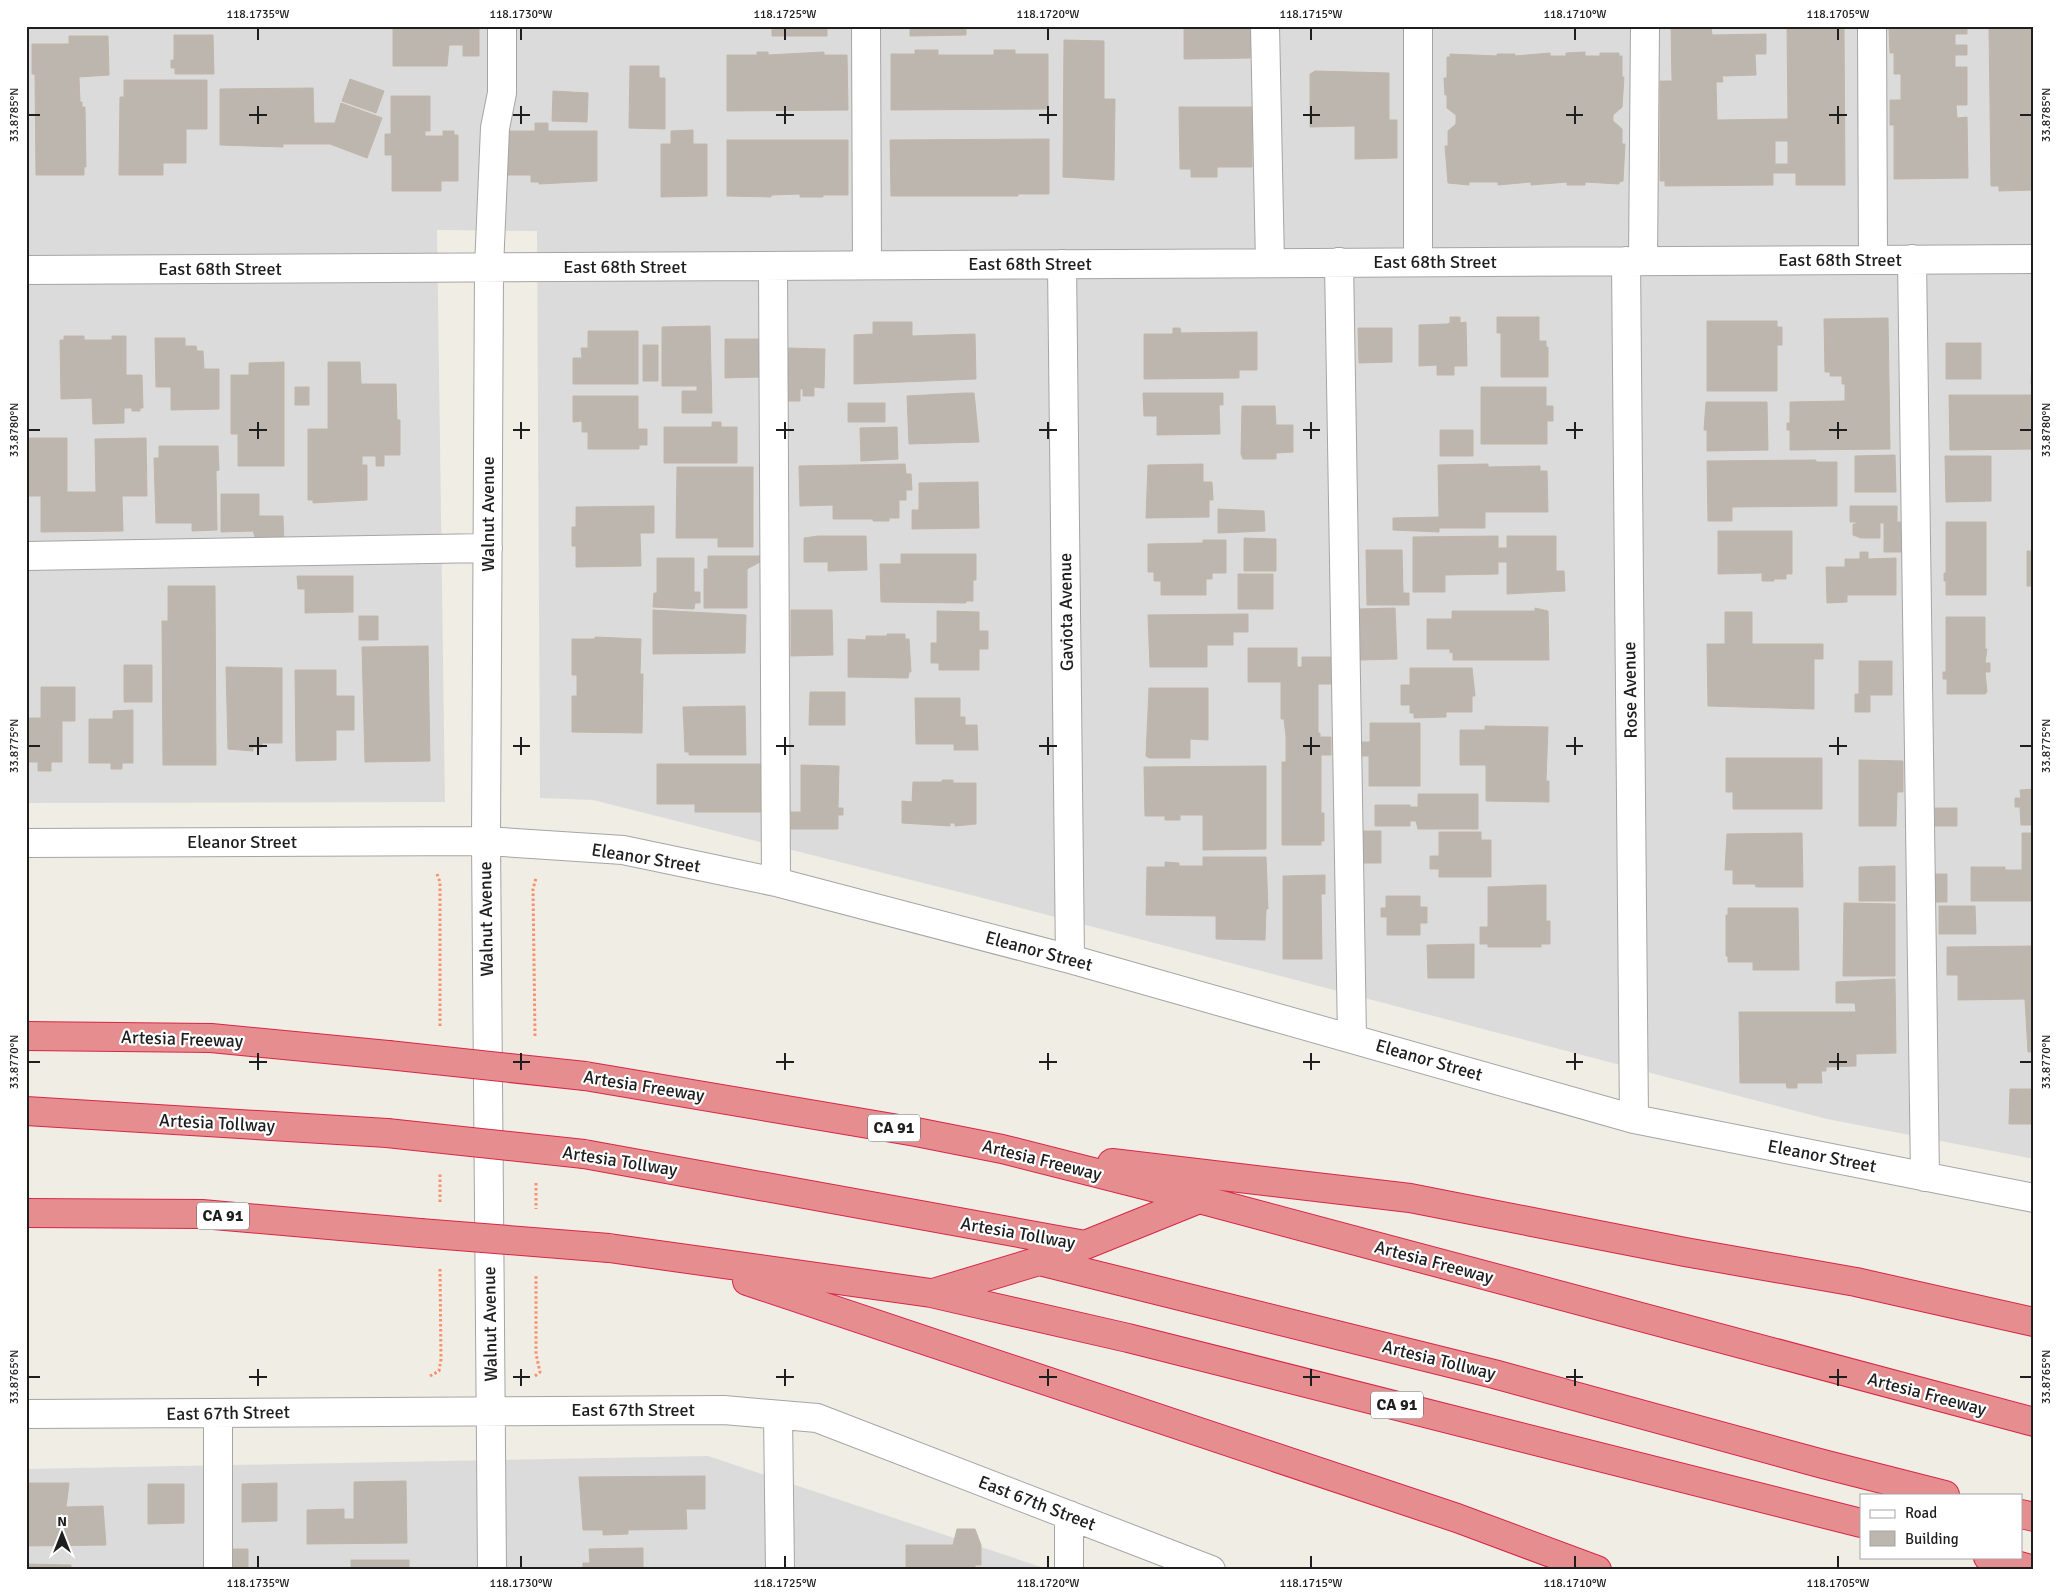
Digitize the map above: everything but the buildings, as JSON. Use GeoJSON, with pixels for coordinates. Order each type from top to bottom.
{"type":"FeatureCollection","features":[{"type":"Feature","properties":{"kind":"highway","name":"Artesia Freeway"},"geometry":{"type":"LineString","coordinates":[[26,1036],[211,1038],[585,1076],[916,1132],[1002,1150],[1199,1199],[2034,1422]]}},
{"type":"Feature","properties":{"kind":"highway","name":"Artesia Tollway"},"geometry":{"type":"LineString","coordinates":[[26,1111],[387,1133],[584,1154],[1086,1245],[1199,1199]]}},
{"type":"Feature","properties":{"kind":"highway"},"geometry":{"type":"LineString","coordinates":[[1002,1150],[1410,1198],[1685,1252],[1856,1282],[2034,1322]]}},
{"type":"Feature","properties":{"kind":"highway","name":"CA 91"},"geometry":{"type":"LineString","coordinates":[[26,1213],[202,1214],[609,1248],[684,1260],[931,1293],[1147,1343],[1860,1524]]}},
{"type":"Feature","properties":{"kind":"highway"},"geometry":{"type":"LineString","coordinates":[[684,1260],[1457,1518],[1597,1570]]}},
{"type":"Feature","properties":{"kind":"highway","name":"Artesia Tollway"},"geometry":{"type":"LineString","coordinates":[[931,1293],[1039,1261],[1484,1371],[1823,1464],[1941,1494]]}},
{"type":"Feature","properties":{"kind":"highway"},"geometry":{"type":"LineString","coordinates":[[1992,1558],[2034,1570]]}},
{"type":"Feature","properties":{"kind":"street","name":"Walnut Avenue"},"geometry":{"type":"LineString","coordinates":[[492,1570],[486,841],[489,268],[495,128],[502,93],[502,26]]}},
{"type":"Feature","properties":{"kind":"street"},"geometry":{"type":"LineString","coordinates":[[866,26],[867,265]]}},
{"type":"Feature","properties":{"kind":"street"},"geometry":{"type":"LineString","coordinates":[[1265,26],[1270,263]]}},
{"type":"Feature","properties":{"kind":"street"},"geometry":{"type":"LineString","coordinates":[[1418,26],[1418,262]]}},
{"type":"Feature","properties":{"kind":"street","name":"Rose Avenue"},"geometry":{"type":"LineString","coordinates":[[1634,1118],[1634,261],[1645,26]]}},
{"type":"Feature","properties":{"kind":"street"},"geometry":{"type":"LineString","coordinates":[[1872,26],[1873,260]]}},
{"type":"Feature","properties":{"kind":"street"},"geometry":{"type":"LineString","coordinates":[[1912,259],[1925,1177]]}},
{"type":"Feature","properties":{"kind":"street","name":"East 68th Street"},"geometry":{"type":"LineString","coordinates":[[26,270],[2034,259]]}},
{"type":"Feature","properties":{"kind":"street"},"geometry":{"type":"LineString","coordinates":[[1339,262],[1352,1038]]}},
{"type":"Feature","properties":{"kind":"street","name":"Gaviota Avenue"},"geometry":{"type":"LineString","coordinates":[[1062,264],[1070,959]]}},
{"type":"Feature","properties":{"kind":"street"},"geometry":{"type":"LineString","coordinates":[[773,266],[776,882]]}},
{"type":"Feature","properties":{"kind":"street"},"geometry":{"type":"LineString","coordinates":[[26,556],[488,548]]}},
{"type":"Feature","properties":{"kind":"street","name":"Eleanor Street"},"geometry":{"type":"LineString","coordinates":[[26,843],[486,841],[623,850],[776,882],[1070,959],[1634,1118],[2034,1198]]}},
{"type":"Feature","properties":{"kind":"street","name":"East 67th Street"},"geometry":{"type":"LineString","coordinates":[[26,1414],[724,1410],[817,1418],[1211,1570]]}},
{"type":"Feature","properties":{"kind":"street"},"geometry":{"type":"LineString","coordinates":[[218,1413],[218,1570]]}},
{"type":"Feature","properties":{"kind":"street"},"geometry":{"type":"LineString","coordinates":[[778,1415],[780,1570]]}},
{"type":"Feature","properties":{"kind":"street"},"geometry":{"type":"LineString","coordinates":[[1069,1515],[1069,1570]]}},
{"type":"Feature","properties":{"kind":"path"},"geometry":{"type":"LineString","coordinates":[[432,870],[437,874],[440,882],[440,1034]]}},
{"type":"Feature","properties":{"kind":"path"},"geometry":{"type":"LineString","coordinates":[[535,1038],[533,889],[537,874]]}},
{"type":"Feature","properties":{"kind":"path"},"geometry":{"type":"LineString","coordinates":[[440,1170],[440,1209]]}},
{"type":"Feature","properties":{"kind":"path"},"geometry":{"type":"LineString","coordinates":[[536,1175],[536,1214]]}},
{"type":"Feature","properties":{"kind":"path"},"geometry":{"type":"LineString","coordinates":[[440,1267],[442,1359],[439,1371],[445,1374]]}},
{"type":"Feature","properties":{"kind":"path"},"geometry":{"type":"LineString","coordinates":[[532,1377],[540,1372],[536,1354],[536,1273]]}},
{"type":"Feature","properties":{"kind":"shaded area"},"geometry":{"type":"Polygon","coordinates":[[[26,26],[2034,26],[2034,1159],[1827,1119],[983,898],[593,800],[540,798],[537,231],[437,230],[445,802],[26,803],[26,26]]]}},
{"type":"Feature","properties":{"kind":"shaded area"},"geometry":{"type":"Polygon","coordinates":[[[708,1456],[1050,1570],[26,1570],[26,1469],[708,1456]]]}}]}
